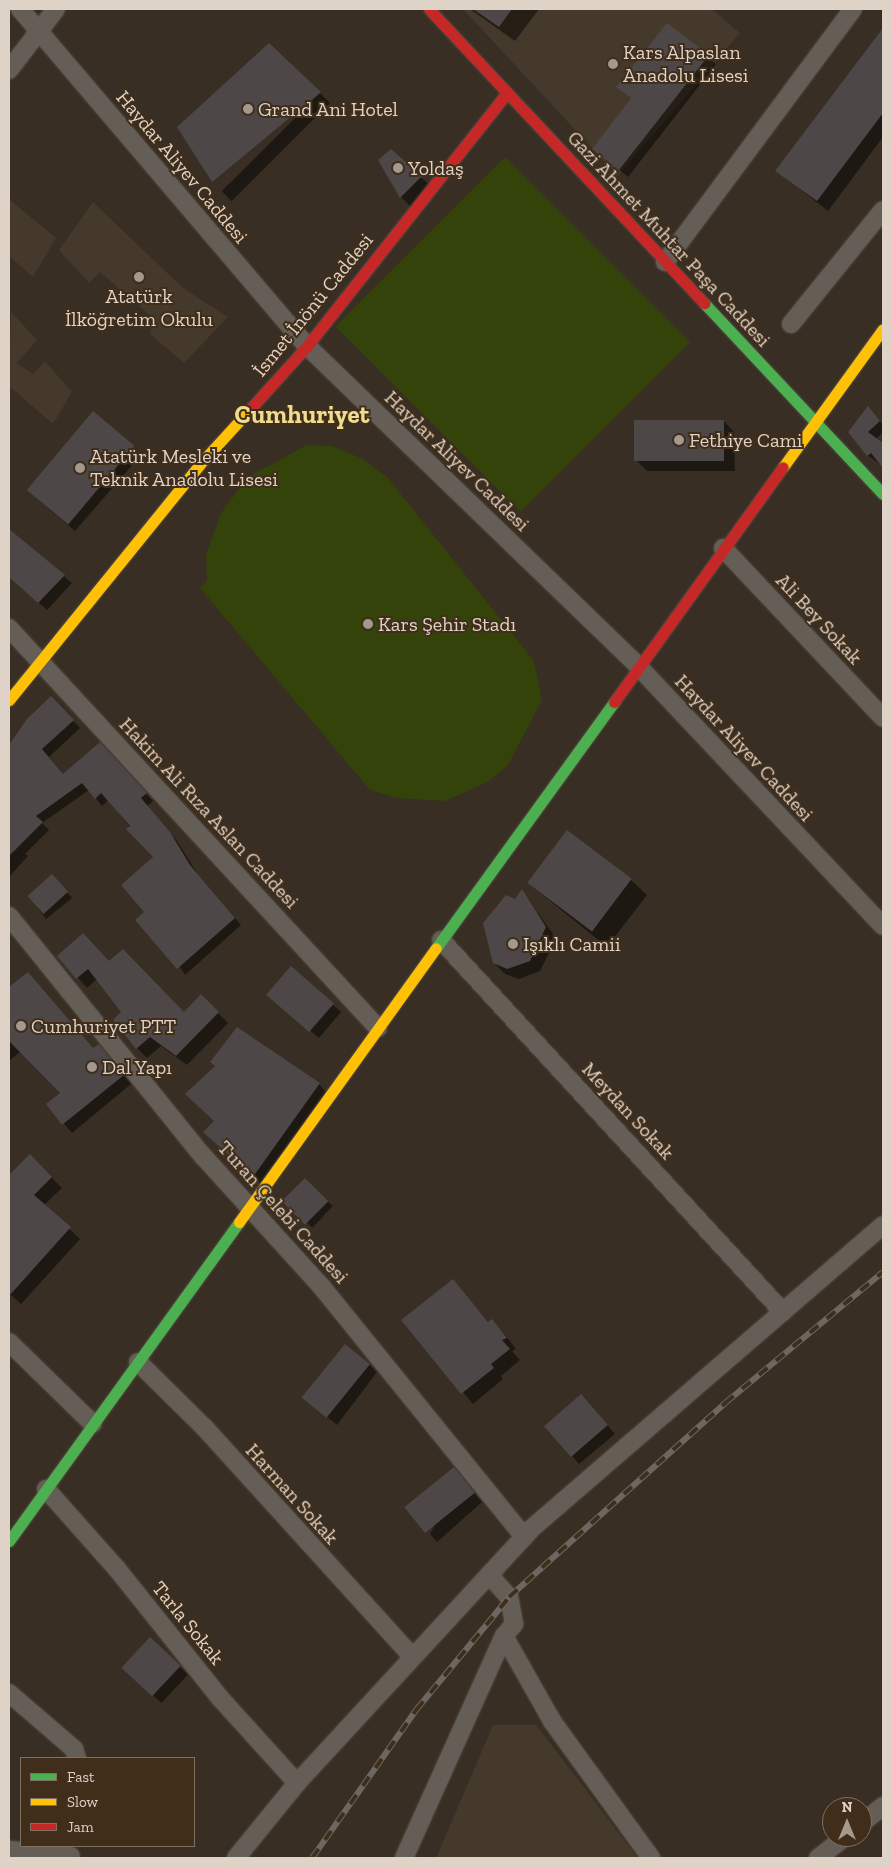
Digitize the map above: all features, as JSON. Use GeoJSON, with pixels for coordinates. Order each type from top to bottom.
{"type":"FeatureCollection","features":[{"type":"Feature","properties":{"kind":"main road","name":"Gazi Ahmet Muhtar Paşa Caddesi"},"geometry":{"type":"LineString","coordinates":[[429,9],[883,494]]}},
{"type":"Feature","properties":{"kind":"main road","name":"İsmet İnönü Caddesi"},"geometry":{"type":"LineString","coordinates":[[9,700],[199,466],[308,346],[507,93]]}},
{"type":"Feature","properties":{"kind":"main road"},"geometry":{"type":"LineString","coordinates":[[9,1541],[723,548],[883,329]]}},
{"type":"Feature","properties":{"kind":"street","name":"Haydar Aliyev Caddesi"},"geometry":{"type":"LineString","coordinates":[[20,9],[308,346],[638,666],[883,926]]}},
{"type":"Feature","properties":{"kind":"street"},"geometry":{"type":"LineString","coordinates":[[9,70],[56,9]]}},
{"type":"Feature","properties":{"kind":"street"},"geometry":{"type":"LineString","coordinates":[[665,262],[853,9]]}},
{"type":"Feature","properties":{"kind":"street"},"geometry":{"type":"LineString","coordinates":[[791,324],[883,210]]}},
{"type":"Feature","properties":{"kind":"street","name":"Ali Bey Sokak"},"geometry":{"type":"LineString","coordinates":[[723,548],[883,718]]}},
{"type":"Feature","properties":{"kind":"street","name":"Hakim Ali Rıza Aslan Caddesi"},"geometry":{"type":"LineString","coordinates":[[9,628],[378,1028]]}},
{"type":"Feature","properties":{"kind":"street","name":"Turan Çelebi Caddesi"},"geometry":{"type":"LineString","coordinates":[[9,916],[204,1156],[251,1205],[321,1286],[524,1537]]}},
{"type":"Feature","properties":{"kind":"street","name":"Meydan Sokak"},"geometry":{"type":"LineString","coordinates":[[441,940],[783,1312]]}},
{"type":"Feature","properties":{"kind":"street"},"geometry":{"type":"LineString","coordinates":[[236,1858],[297,1784],[412,1656],[524,1537],[883,1224]]}},
{"type":"Feature","properties":{"kind":"street"},"geometry":{"type":"LineString","coordinates":[[9,1342],[92,1424]]}},
{"type":"Feature","properties":{"kind":"street","name":"Harman Sokak"},"geometry":{"type":"LineString","coordinates":[[138,1362],[204,1427],[412,1656]]}},
{"type":"Feature","properties":{"kind":"street","name":"Tarla Sokak"},"geometry":{"type":"LineString","coordinates":[[46,1489],[117,1568],[220,1698],[297,1784]]}},
{"type":"Feature","properties":{"kind":"street"},"geometry":{"type":"LineString","coordinates":[[404,1858],[504,1636],[514,1624],[509,1597],[489,1575]]}},
{"type":"Feature","properties":{"kind":"street"},"geometry":{"type":"LineString","coordinates":[[504,1636],[552,1721],[651,1858]]}},
{"type":"Feature","properties":{"kind":"street"},"geometry":{"type":"LineString","coordinates":[[9,1694],[74,1749],[77,1757]]}},
{"type":"Feature","properties":{"kind":"street"},"geometry":{"type":"LineString","coordinates":[[872,1815],[883,1806]]}},
{"type":"Feature","properties":{"kind":"street"},"geometry":{"type":"LineString","coordinates":[[818,1858],[832,1847]]}},
{"type":"Feature","properties":{"kind":"street"},"geometry":{"type":"LineString","coordinates":[[9,1850],[71,1853]]}},
{"type":"Feature","properties":{"kind":"shaded area","name":"Kars Alpaslan Anadolu Lisesi"},"geometry":{"type":"Polygon","coordinates":[[[463,9],[712,9],[740,33],[618,176],[463,9]]]}},
{"type":"Feature","properties":{"kind":"shaded area"},"geometry":{"type":"Polygon","coordinates":[[[9,199],[56,238],[33,277],[9,256],[9,199]]]}},
{"type":"Feature","properties":{"kind":"shaded area","name":"Atatürk İlköğretim Okulu"},"geometry":{"type":"Polygon","coordinates":[[[93,202],[183,288],[228,317],[184,363],[150,334],[154,319],[100,272],[89,283],[59,250],[93,202]]]}},
{"type":"Feature","properties":{"kind":"shaded area"},"geometry":{"type":"Polygon","coordinates":[[[11,312],[37,340],[17,363],[33,374],[45,361],[72,392],[53,424],[9,386],[11,312]]]}},
{"type":"Feature","properties":{"kind":"shaded area"},"geometry":{"type":"Polygon","coordinates":[[[493,1725],[536,1725],[638,1858],[436,1858],[493,1725]]]}},
{"type":"Feature","properties":{"kind":"green space"},"geometry":{"type":"Polygon","coordinates":[[[505,157],[690,342],[521,512],[335,327],[505,157]]]}},
{"type":"Feature","properties":{"kind":"green space","name":"Kars Şehir Stadı"},"geometry":{"type":"Polygon","coordinates":[[[307,445],[332,446],[363,459],[388,478],[534,661],[542,700],[508,765],[488,782],[445,801],[397,798],[370,790],[200,588],[207,581],[206,555],[221,513],[248,477],[307,445]]]}},
{"type":"Feature","properties":{"kind":"building"},"geometry":{"type":"Polygon","coordinates":[[[473,9],[512,9],[499,27],[473,9]]]}},
{"type":"Feature","properties":{"kind":"building"},"geometry":{"type":"Polygon","coordinates":[[[667,23],[709,55],[619,170],[592,149],[631,98],[616,87],[667,23]]]}},
{"type":"Feature","properties":{"kind":"building"},"geometry":{"type":"Polygon","coordinates":[[[883,28],[883,113],[817,201],[775,171],[883,28]]]}},
{"type":"Feature","properties":{"kind":"building","name":"Grand Ani Hotel"},"geometry":{"type":"Polygon","coordinates":[[[269,43],[321,92],[212,182],[177,127],[269,43]]]}},
{"type":"Feature","properties":{"kind":"building","name":"Yoldaş"},"geometry":{"type":"Polygon","coordinates":[[[391,149],[422,176],[400,198],[378,160],[391,149]]]}},
{"type":"Feature","properties":{"kind":"building"},"geometry":{"type":"Polygon","coordinates":[[[868,406],[880,421],[868,432],[883,443],[883,468],[871,453],[867,456],[848,432],[868,406]]]}},
{"type":"Feature","properties":{"kind":"building","name":"Atatürk Mesleki ve Teknik Anadolu Lisesi"},"geometry":{"type":"Polygon","coordinates":[[[93,411],[134,446],[68,525],[27,490],[93,411]]]}},
{"type":"Feature","properties":{"kind":"building","name":"Fethiye Cami"},"geometry":{"type":"Polygon","coordinates":[[[634,420],[724,420],[724,461],[634,461],[634,420]]]}},
{"type":"Feature","properties":{"kind":"building"},"geometry":{"type":"Polygon","coordinates":[[[9,529],[65,575],[38,603],[9,577],[9,529]]]}},
{"type":"Feature","properties":{"kind":"building"},"geometry":{"type":"Polygon","coordinates":[[[51,696],[74,720],[42,749],[63,774],[100,742],[147,793],[141,798],[170,832],[190,865],[235,918],[177,969],[135,920],[144,912],[121,885],[153,857],[126,829],[130,826],[101,793],[95,799],[82,783],[36,816],[43,822],[9,856],[9,745],[27,719],[51,696]]]}},
{"type":"Feature","properties":{"kind":"building"},"geometry":{"type":"Polygon","coordinates":[[[567,830],[632,879],[592,931],[527,883],[567,830]]]}},
{"type":"Feature","properties":{"kind":"building"},"geometry":{"type":"Polygon","coordinates":[[[52,874],[68,892],[44,914],[27,896],[52,874]]]}},
{"type":"Feature","properties":{"kind":"building","name":"Işıklı Camii"},"geometry":{"type":"Polygon","coordinates":[[[522,889],[546,927],[530,961],[507,969],[493,963],[483,923],[506,895],[515,899],[522,889]]]}},
{"type":"Feature","properties":{"kind":"building"},"geometry":{"type":"Polygon","coordinates":[[[83,933],[109,961],[123,949],[184,1012],[201,994],[219,1012],[176,1056],[150,1037],[136,1049],[113,1020],[121,1012],[88,969],[76,979],[57,956],[83,933]]]}},
{"type":"Feature","properties":{"kind":"building"},"geometry":{"type":"Polygon","coordinates":[[[291,966],[334,1003],[309,1032],[266,995],[291,966]]]}},
{"type":"Feature","properties":{"kind":"building"},"geometry":{"type":"Polygon","coordinates":[[[28,972],[93,1048],[99,1044],[124,1075],[62,1125],[46,1104],[60,1093],[9,1041],[9,987],[28,972]]]}},
{"type":"Feature","properties":{"kind":"building"},"geometry":{"type":"Polygon","coordinates":[[[237,1027],[320,1083],[253,1177],[203,1132],[214,1121],[185,1094],[215,1066],[210,1062],[237,1027]]]}},
{"type":"Feature","properties":{"kind":"building"},"geometry":{"type":"Polygon","coordinates":[[[30,1154],[52,1177],[34,1195],[71,1227],[9,1296],[9,1175],[30,1154]]]}},
{"type":"Feature","properties":{"kind":"building"},"geometry":{"type":"Polygon","coordinates":[[[305,1178],[328,1201],[305,1225],[282,1201],[305,1178]]]}},
{"type":"Feature","properties":{"kind":"building"},"geometry":{"type":"Polygon","coordinates":[[[453,1279],[488,1322],[492,1319],[507,1338],[502,1340],[510,1349],[491,1364],[494,1368],[461,1394],[401,1320],[453,1279]]]}},
{"type":"Feature","properties":{"kind":"building"},"geometry":{"type":"Polygon","coordinates":[[[345,1344],[370,1364],[326,1418],[302,1398],[345,1344]]]}},
{"type":"Feature","properties":{"kind":"building"},"geometry":{"type":"Polygon","coordinates":[[[581,1394],[608,1425],[571,1457],[544,1426],[581,1394]]]}},
{"type":"Feature","properties":{"kind":"building"},"geometry":{"type":"Polygon","coordinates":[[[454,1467],[475,1493],[425,1533],[404,1507],[454,1467]]]}},
{"type":"Feature","properties":{"kind":"building"},"geometry":{"type":"Polygon","coordinates":[[[150,1637],[181,1666],[152,1696],[121,1668],[150,1637]]]}},
{"type":"Feature","properties":{"kind":"railway"},"geometry":{"type":"LineString","coordinates":[[312,1858],[416,1710],[509,1597],[725,1403],[883,1272]]}},
{"type":"Feature","properties":{"kind":"traffic: fast"},"geometry":{"type":"LineString","coordinates":[[704,303],[883,494]]}},
{"type":"Feature","properties":{"kind":"traffic: fast"},"geometry":{"type":"LineString","coordinates":[[436,948],[614,702]]}},
{"type":"Feature","properties":{"kind":"traffic: fast"},"geometry":{"type":"LineString","coordinates":[[9,1541],[239,1222]]}},
{"type":"Feature","properties":{"kind":"traffic: slow"},"geometry":{"type":"LineString","coordinates":[[783,467],[883,329]]}},
{"type":"Feature","properties":{"kind":"traffic: slow"},"geometry":{"type":"LineString","coordinates":[[9,700],[199,465],[251,408]]}},
{"type":"Feature","properties":{"kind":"traffic: slow"},"geometry":{"type":"LineString","coordinates":[[239,1222],[436,948]]}},
{"type":"Feature","properties":{"kind":"traffic: jam"},"geometry":{"type":"LineString","coordinates":[[429,9],[704,303]]}},
{"type":"Feature","properties":{"kind":"traffic: jam"},"geometry":{"type":"LineString","coordinates":[[251,408],[307,346],[507,93]]}},
{"type":"Feature","properties":{"kind":"traffic: jam"},"geometry":{"type":"LineString","coordinates":[[614,702],[783,467]]}},
{"type":"Feature","properties":{"kind":"place","name":"Kars Alpaslan Anadolu Lisesi"},"geometry":{"type":"Point","coordinates":[613,64]}},
{"type":"Feature","properties":{"kind":"place","name":"Grand Ani Hotel"},"geometry":{"type":"Point","coordinates":[248,109]}},
{"type":"Feature","properties":{"kind":"place","name":"Yoldaş"},"geometry":{"type":"Point","coordinates":[398,168]}},
{"type":"Feature","properties":{"kind":"place","name":"Atatürk İlköğretim Okulu"},"geometry":{"type":"Point","coordinates":[139,277]}},
{"type":"Feature","properties":{"kind":"place","name":"Fethiye Cami"},"geometry":{"type":"Point","coordinates":[679,440]}},
{"type":"Feature","properties":{"kind":"place","name":"Atatürk Mesleki ve Teknik Anadolu Lisesi"},"geometry":{"type":"Point","coordinates":[80,468]}},
{"type":"Feature","properties":{"kind":"place","name":"Kars Şehir Stadı"},"geometry":{"type":"Point","coordinates":[368,624]}},
{"type":"Feature","properties":{"kind":"place","name":"Işıklı Camii"},"geometry":{"type":"Point","coordinates":[513,944]}},
{"type":"Feature","properties":{"kind":"place","name":"Cumhuriyet PTT"},"geometry":{"type":"Point","coordinates":[21,1026]}},
{"type":"Feature","properties":{"kind":"place","name":"Dal Yapı"},"geometry":{"type":"Point","coordinates":[92,1067]}},
{"type":"Feature","properties":{"kind":"district","name":"Cumhuriyet"},"geometry":{"type":"Point","coordinates":[302,414]}}]}
